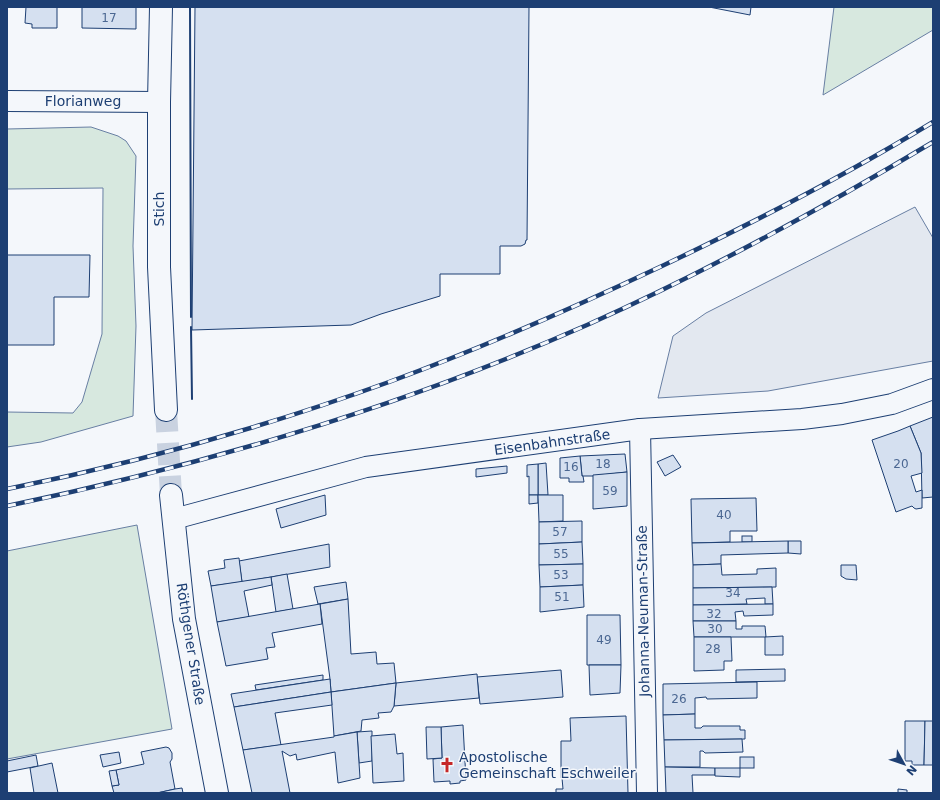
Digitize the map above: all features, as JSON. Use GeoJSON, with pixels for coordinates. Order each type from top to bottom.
{"type":"FeatureCollection","features":[{"type":"Feature","properties":{"kind":"main road","name":"Stich"},"geometry":{"type":"LineString","coordinates":[[161,7],[159,102],[159,267],[166,410]]}},
{"type":"Feature","properties":{"kind":"main road","name":"Röthgener Straße"},"geometry":{"type":"LineString","coordinates":[[171,495],[184,619],[218,793]]}},
{"type":"Feature","properties":{"kind":"street","name":"Florianweg"},"geometry":{"type":"LineString","coordinates":[[7,101],[159,102]]}},
{"type":"Feature","properties":{"kind":"street","name":"Eisenbahnstraße"},"geometry":{"type":"LineString","coordinates":[[174,519],[366,468],[640,430],[802,419],[834,415],[892,404],[933,389]]}},
{"type":"Feature","properties":{"kind":"street","name":"Johanna-Neuman-Straße"},"geometry":{"type":"LineString","coordinates":[[640,430],[647,793]]}},
{"type":"Feature","properties":{"kind":"shaded area"},"geometry":{"type":"Polygon","coordinates":[[[834,7],[933,7],[933,30],[823,95],[834,7]]]}},
{"type":"Feature","properties":{"kind":"shaded area"},"geometry":{"type":"Polygon","coordinates":[[[91,127],[118,136],[126,141],[136,156],[133,246],[136,326],[133,416],[41,442],[7,447],[7,412],[73,413],[82,402],[102,334],[103,188],[7,189],[7,129],[91,127]]]}},
{"type":"Feature","properties":{"kind":"shaded area"},"geometry":{"type":"Polygon","coordinates":[[[915,207],[933,238],[933,361],[768,391],[658,398],[673,336],[706,313],[915,207]]]}},
{"type":"Feature","properties":{"kind":"shaded area"},"geometry":{"type":"Polygon","coordinates":[[[137,525],[172,729],[7,759],[7,551],[137,525]]]}},
{"type":"Feature","properties":{"kind":"building"},"geometry":{"type":"Polygon","coordinates":[[[26,7],[57,7],[57,28],[32,28],[32,24],[25,23],[26,7]]]}},
{"type":"Feature","properties":{"kind":"building"},"geometry":{"type":"Polygon","coordinates":[[[82,7],[136,7],[136,29],[82,28],[82,7]]]}},
{"type":"Feature","properties":{"kind":"building"},"geometry":{"type":"Polygon","coordinates":[[[195,7],[529,7],[527,240],[525,244],[521,246],[500,246],[500,274],[440,274],[440,296],[351,325],[192,330],[195,7]]]}},
{"type":"Feature","properties":{"kind":"building"},"geometry":{"type":"Polygon","coordinates":[[[709,7],[751,7],[750,15],[709,7]]]}},
{"type":"Feature","properties":{"kind":"building"},"geometry":{"type":"Polygon","coordinates":[[[7,255],[90,255],[89,297],[54,297],[54,345],[7,345],[7,255]]]}},
{"type":"Feature","properties":{"kind":"building"},"geometry":{"type":"Polygon","coordinates":[[[933,417],[933,497],[922,498],[921,453],[910,426],[933,417]]]}},
{"type":"Feature","properties":{"kind":"building"},"geometry":{"type":"Polygon","coordinates":[[[910,426],[921,453],[922,473],[911,476],[916,492],[922,490],[922,508],[916,509],[912,506],[896,512],[872,440],[910,426]]]}},
{"type":"Feature","properties":{"kind":"building"},"geometry":{"type":"Polygon","coordinates":[[[625,454],[627,472],[582,476],[580,456],[625,454]]]}},
{"type":"Feature","properties":{"kind":"building"},"geometry":{"type":"Polygon","coordinates":[[[673,455],[681,467],[665,476],[657,462],[673,455]]]}},
{"type":"Feature","properties":{"kind":"building"},"geometry":{"type":"Polygon","coordinates":[[[580,456],[584,482],[569,482],[569,478],[560,478],[560,458],[580,456]]]}},
{"type":"Feature","properties":{"kind":"building"},"geometry":{"type":"Polygon","coordinates":[[[546,463],[548,495],[538,495],[538,464],[546,463]]]}},
{"type":"Feature","properties":{"kind":"building"},"geometry":{"type":"Polygon","coordinates":[[[538,464],[538,495],[529,495],[529,476],[527,477],[527,465],[538,464]]]}},
{"type":"Feature","properties":{"kind":"building"},"geometry":{"type":"Polygon","coordinates":[[[507,466],[507,473],[476,477],[476,469],[507,466]]]}},
{"type":"Feature","properties":{"kind":"building"},"geometry":{"type":"Polygon","coordinates":[[[627,472],[627,506],[593,509],[593,475],[627,472]]]}},
{"type":"Feature","properties":{"kind":"building"},"geometry":{"type":"Polygon","coordinates":[[[325,495],[326,515],[281,528],[276,509],[325,495]]]}},
{"type":"Feature","properties":{"kind":"building"},"geometry":{"type":"Polygon","coordinates":[[[529,495],[538,495],[538,503],[529,504],[529,495]]]}},
{"type":"Feature","properties":{"kind":"building"},"geometry":{"type":"Polygon","coordinates":[[[538,495],[563,495],[563,521],[539,522],[538,495]]]}},
{"type":"Feature","properties":{"kind":"building"},"geometry":{"type":"Polygon","coordinates":[[[756,498],[757,531],[730,531],[730,542],[692,543],[691,499],[756,498]]]}},
{"type":"Feature","properties":{"kind":"building"},"geometry":{"type":"Polygon","coordinates":[[[582,521],[582,542],[539,544],[539,522],[582,521]]]}},
{"type":"Feature","properties":{"kind":"building"},"geometry":{"type":"Polygon","coordinates":[[[742,536],[752,536],[752,542],[742,542],[742,536]]]}},
{"type":"Feature","properties":{"kind":"building"},"geometry":{"type":"Polygon","coordinates":[[[788,541],[801,541],[801,554],[788,553],[788,541]]]}},
{"type":"Feature","properties":{"kind":"building"},"geometry":{"type":"Polygon","coordinates":[[[788,541],[788,553],[721,555],[721,564],[693,565],[692,543],[788,541]]]}},
{"type":"Feature","properties":{"kind":"building"},"geometry":{"type":"Polygon","coordinates":[[[582,542],[583,564],[539,565],[539,544],[582,542]]]}},
{"type":"Feature","properties":{"kind":"building"},"geometry":{"type":"Polygon","coordinates":[[[329,544],[330,567],[242,582],[239,561],[329,544]]]}},
{"type":"Feature","properties":{"kind":"building"},"geometry":{"type":"Polygon","coordinates":[[[239,558],[242,582],[211,586],[208,571],[225,568],[224,560],[239,558]]]}},
{"type":"Feature","properties":{"kind":"building"},"geometry":{"type":"Polygon","coordinates":[[[583,564],[583,585],[540,587],[539,565],[583,564]]]}},
{"type":"Feature","properties":{"kind":"building"},"geometry":{"type":"Polygon","coordinates":[[[721,564],[722,575],[757,574],[757,569],[776,568],[776,587],[693,588],[693,565],[721,564]]]}},
{"type":"Feature","properties":{"kind":"building"},"geometry":{"type":"Polygon","coordinates":[[[841,565],[856,565],[857,580],[846,579],[841,576],[841,565]]]}},
{"type":"Feature","properties":{"kind":"building"},"geometry":{"type":"Polygon","coordinates":[[[287,574],[293,609],[276,612],[271,577],[287,574]]]}},
{"type":"Feature","properties":{"kind":"building"},"geometry":{"type":"Polygon","coordinates":[[[271,577],[272,585],[244,591],[249,617],[217,622],[211,586],[271,577]]]}},
{"type":"Feature","properties":{"kind":"building"},"geometry":{"type":"Polygon","coordinates":[[[346,582],[348,599],[318,604],[314,587],[346,582]]]}},
{"type":"Feature","properties":{"kind":"building"},"geometry":{"type":"Polygon","coordinates":[[[583,585],[584,607],[540,612],[540,587],[583,585]]]}},
{"type":"Feature","properties":{"kind":"building"},"geometry":{"type":"Polygon","coordinates":[[[772,587],[773,604],[765,604],[765,598],[746,599],[747,604],[693,605],[693,588],[772,587]]]}},
{"type":"Feature","properties":{"kind":"building"},"geometry":{"type":"Polygon","coordinates":[[[348,599],[351,654],[376,652],[377,664],[394,663],[396,683],[331,692],[320,604],[348,599]]]}},
{"type":"Feature","properties":{"kind":"building"},"geometry":{"type":"Polygon","coordinates":[[[320,604],[322,624],[272,633],[275,647],[266,648],[268,659],[226,666],[217,622],[320,604]]]}},
{"type":"Feature","properties":{"kind":"building"},"geometry":{"type":"Polygon","coordinates":[[[773,604],[773,615],[744,616],[743,611],[735,612],[736,621],[693,621],[693,605],[773,604]]]}},
{"type":"Feature","properties":{"kind":"building"},"geometry":{"type":"Polygon","coordinates":[[[587,615],[620,615],[621,665],[587,665],[587,615]]]}},
{"type":"Feature","properties":{"kind":"building"},"geometry":{"type":"Polygon","coordinates":[[[693,621],[736,621],[736,629],[742,629],[742,626],[765,626],[766,637],[694,637],[693,621]]]}},
{"type":"Feature","properties":{"kind":"building"},"geometry":{"type":"Polygon","coordinates":[[[783,636],[783,655],[765,655],[765,637],[783,636]]]}},
{"type":"Feature","properties":{"kind":"building"},"geometry":{"type":"Polygon","coordinates":[[[694,637],[731,637],[732,661],[724,661],[724,670],[694,671],[694,637]]]}},
{"type":"Feature","properties":{"kind":"building"},"geometry":{"type":"Polygon","coordinates":[[[589,665],[621,665],[620,693],[590,695],[589,665]]]}},
{"type":"Feature","properties":{"kind":"building"},"geometry":{"type":"Polygon","coordinates":[[[785,669],[785,681],[736,682],[736,670],[785,669]]]}},
{"type":"Feature","properties":{"kind":"building"},"geometry":{"type":"Polygon","coordinates":[[[561,670],[563,697],[480,704],[477,677],[561,670]]]}},
{"type":"Feature","properties":{"kind":"building"},"geometry":{"type":"Polygon","coordinates":[[[477,674],[479,698],[394,706],[396,683],[477,674]]]}},
{"type":"Feature","properties":{"kind":"building"},"geometry":{"type":"Polygon","coordinates":[[[323,675],[323,680],[256,690],[255,685],[323,675]]]}},
{"type":"Feature","properties":{"kind":"building"},"geometry":{"type":"Polygon","coordinates":[[[330,679],[331,692],[234,707],[231,694],[330,679]]]}},
{"type":"Feature","properties":{"kind":"building"},"geometry":{"type":"Polygon","coordinates":[[[757,682],[757,698],[695,698],[695,714],[663,715],[663,684],[757,682]]]}},
{"type":"Feature","properties":{"kind":"building"},"geometry":{"type":"Polygon","coordinates":[[[396,683],[394,706],[391,712],[378,713],[379,718],[362,720],[361,731],[334,736],[331,692],[396,683]]]}},
{"type":"Feature","properties":{"kind":"building"},"geometry":{"type":"Polygon","coordinates":[[[331,692],[332,705],[275,713],[281,745],[243,750],[234,707],[331,692]]]}},
{"type":"Feature","properties":{"kind":"building"},"geometry":{"type":"Polygon","coordinates":[[[695,714],[695,728],[701,728],[703,726],[740,726],[740,730],[745,730],[745,739],[664,740],[663,715],[695,714]]]}},
{"type":"Feature","properties":{"kind":"building"},"geometry":{"type":"Polygon","coordinates":[[[626,716],[628,793],[556,793],[556,789],[563,789],[561,778],[561,741],[571,741],[570,718],[626,716]]]}},
{"type":"Feature","properties":{"kind":"building"},"geometry":{"type":"Polygon","coordinates":[[[905,721],[925,721],[924,765],[912,765],[912,761],[905,761],[905,721]]]}},
{"type":"Feature","properties":{"kind":"building"},"geometry":{"type":"Polygon","coordinates":[[[925,721],[933,721],[933,765],[924,765],[925,721]]]}},
{"type":"Feature","properties":{"kind":"building"},"geometry":{"type":"Polygon","coordinates":[[[463,725],[466,780],[460,781],[460,783],[450,784],[450,781],[434,782],[433,759],[442,758],[441,727],[463,725]]]}},
{"type":"Feature","properties":{"kind":"building"},"geometry":{"type":"Polygon","coordinates":[[[426,727],[441,727],[442,758],[427,759],[426,727]]]}},
{"type":"Feature","properties":{"kind":"building"},"geometry":{"type":"Polygon","coordinates":[[[372,731],[372,761],[359,763],[357,732],[372,731]]]}},
{"type":"Feature","properties":{"kind":"building"},"geometry":{"type":"Polygon","coordinates":[[[357,732],[360,778],[338,783],[335,752],[297,760],[296,754],[290,756],[282,751],[290,793],[252,793],[243,750],[334,737],[357,732]]]}},
{"type":"Feature","properties":{"kind":"building"},"geometry":{"type":"Polygon","coordinates":[[[395,734],[397,754],[403,753],[404,781],[373,783],[371,736],[395,734]]]}},
{"type":"Feature","properties":{"kind":"building"},"geometry":{"type":"Polygon","coordinates":[[[742,739],[743,752],[705,753],[700,751],[700,767],[665,767],[664,740],[742,739]]]}},
{"type":"Feature","properties":{"kind":"building"},"geometry":{"type":"Polygon","coordinates":[[[166,747],[169,748],[172,753],[172,759],[170,762],[175,789],[157,793],[114,793],[112,786],[119,785],[116,770],[144,764],[141,752],[166,747]]]}},
{"type":"Feature","properties":{"kind":"building"},"geometry":{"type":"Polygon","coordinates":[[[119,752],[121,763],[103,767],[100,755],[119,752]]]}},
{"type":"Feature","properties":{"kind":"building"},"geometry":{"type":"Polygon","coordinates":[[[36,755],[38,766],[7,772],[7,761],[36,755]]]}},
{"type":"Feature","properties":{"kind":"building"},"geometry":{"type":"Polygon","coordinates":[[[740,757],[754,757],[754,768],[740,768],[740,757]]]}},
{"type":"Feature","properties":{"kind":"building"},"geometry":{"type":"Polygon","coordinates":[[[52,763],[58,793],[34,793],[30,768],[52,763]]]}},
{"type":"Feature","properties":{"kind":"building"},"geometry":{"type":"Polygon","coordinates":[[[665,767],[715,768],[715,775],[692,775],[693,793],[666,793],[665,767]]]}},
{"type":"Feature","properties":{"kind":"building"},"geometry":{"type":"Polygon","coordinates":[[[715,768],[740,768],[740,777],[715,776],[715,768]]]}},
{"type":"Feature","properties":{"kind":"building"},"geometry":{"type":"Polygon","coordinates":[[[116,770],[119,785],[112,786],[109,771],[116,770]]]}},
{"type":"Feature","properties":{"kind":"building"},"geometry":{"type":"Polygon","coordinates":[[[182,788],[183,793],[157,793],[175,789],[182,788]]]}},
{"type":"Feature","properties":{"kind":"building"},"geometry":{"type":"Polygon","coordinates":[[[898,789],[907,790],[907,793],[898,793],[898,789]]]}},
{"type":"Feature","properties":{"kind":"tunnel"},"geometry":{"type":"LineString","coordinates":[[166,410],[171,495]]}},
{"type":"Feature","properties":{"kind":"railway"},"geometry":{"type":"LineString","coordinates":[[7,489],[104,468],[248,429],[389,382],[458,355],[527,327],[662,266],[834,179],[933,122]]}},
{"type":"Feature","properties":{"kind":"railway"},"geometry":{"type":"LineString","coordinates":[[7,506],[155,472],[302,431],[446,382],[517,355],[631,305],[763,239],[933,142]]}},
{"type":"Feature","properties":{"kind":"wall"},"geometry":{"type":"LineString","coordinates":[[190,7],[191,317]]}},
{"type":"Feature","properties":{"kind":"wall"},"geometry":{"type":"LineString","coordinates":[[191,327],[192,399]]}},
{"type":"Feature","properties":{"kind":"place","name":"Apostolische Gemeinschaft Eschweiler"},"geometry":{"type":"Point","coordinates":[447,765]}}]}
